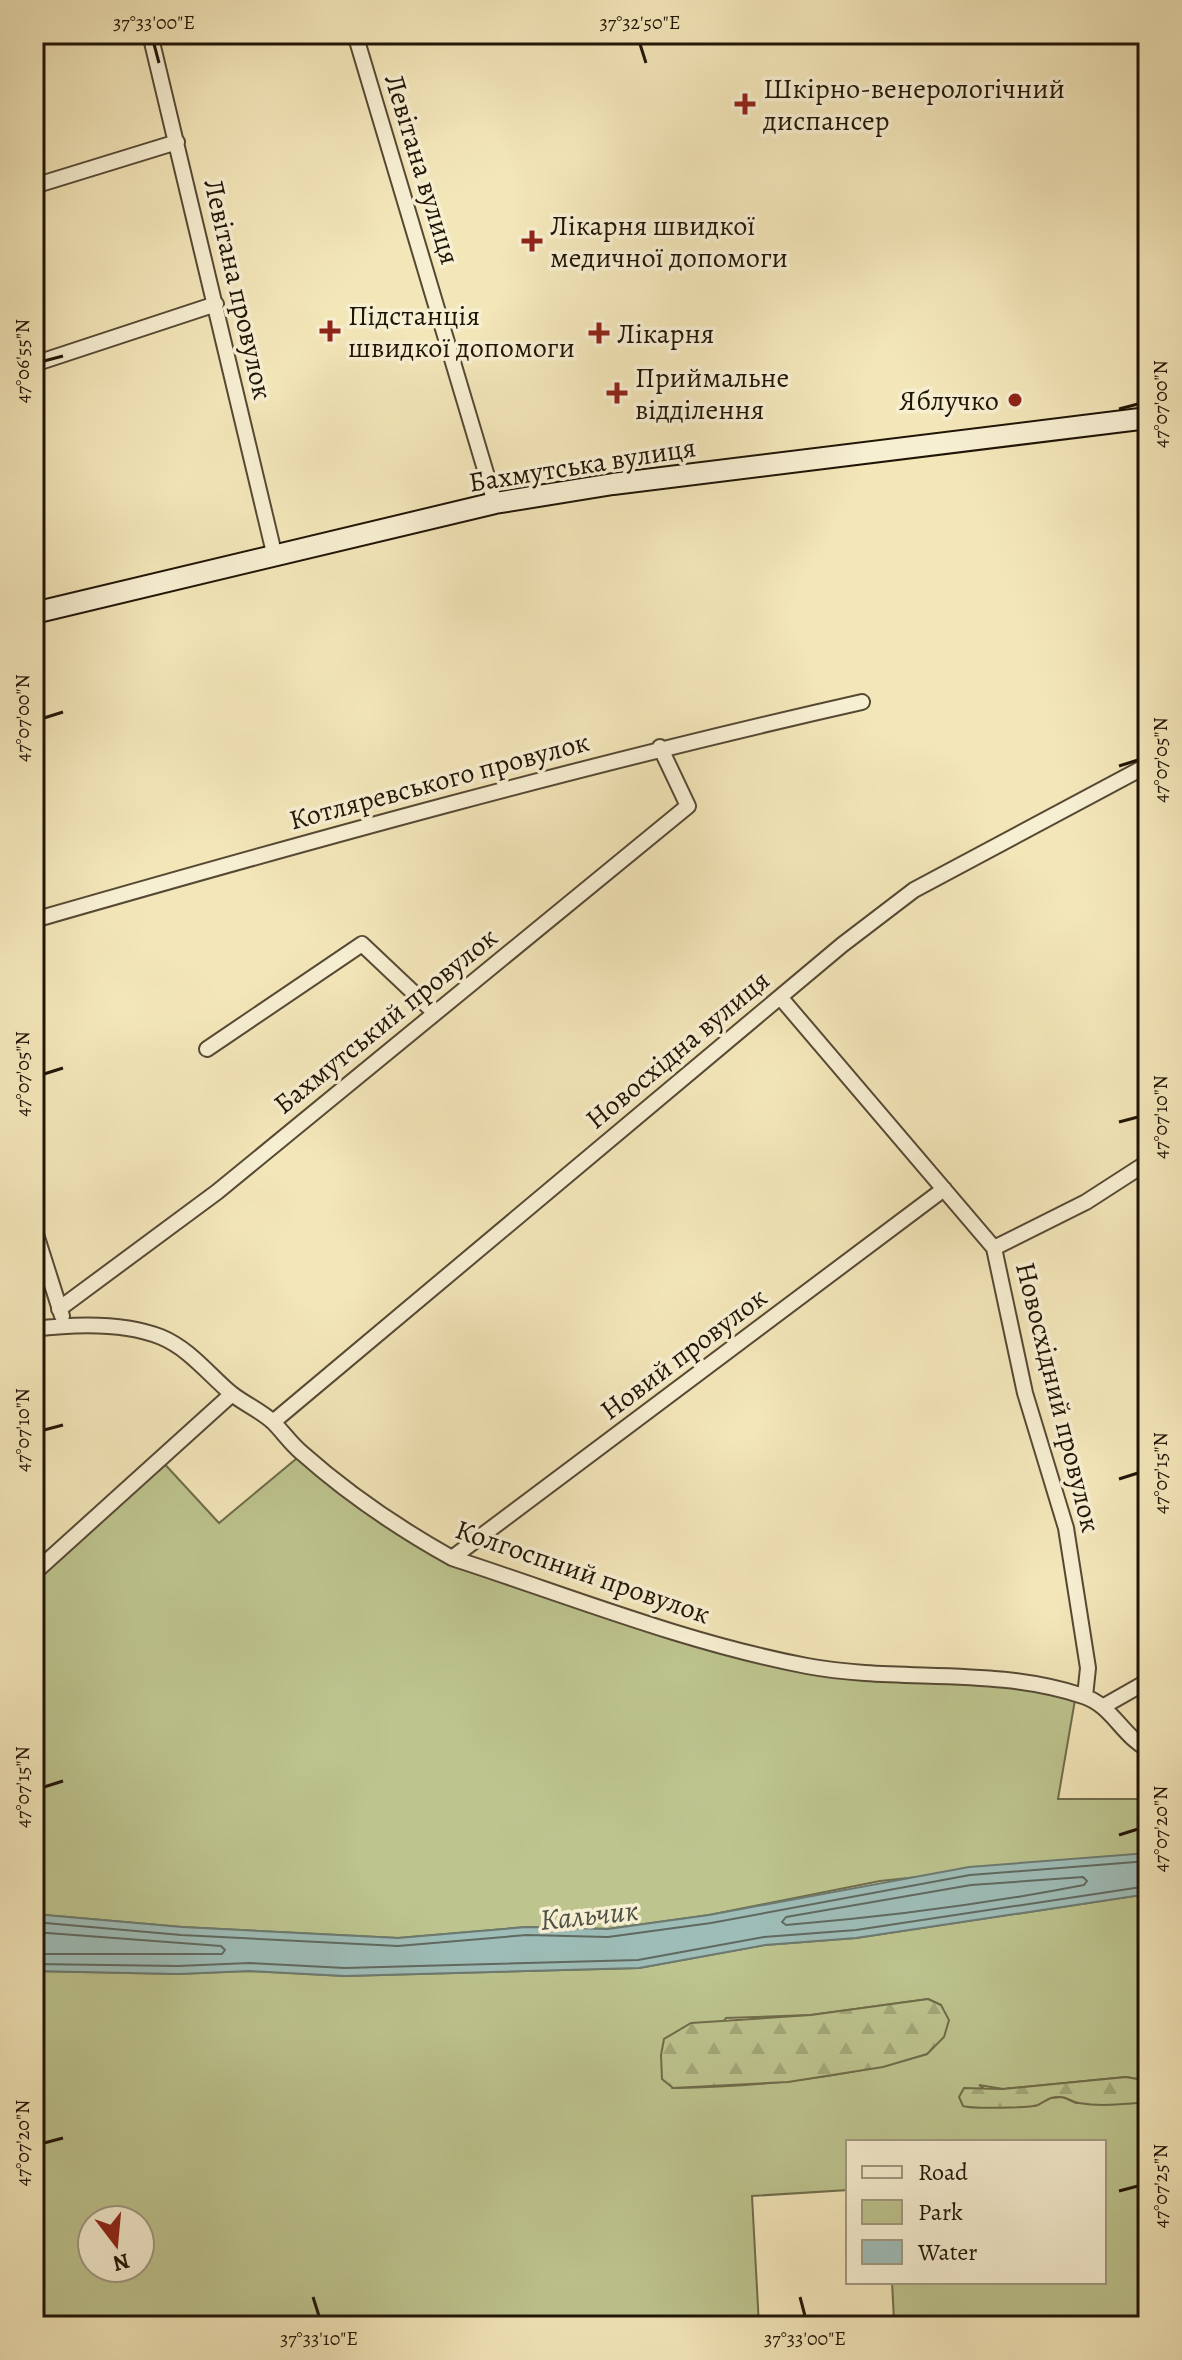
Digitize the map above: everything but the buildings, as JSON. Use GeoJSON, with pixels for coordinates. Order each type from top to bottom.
{"type":"FeatureCollection","features":[{"type":"Feature","properties":{"kind":"street","name":"Левітана провулок"},"geometry":{"type":"LineString","coordinates":[[150,34],[275,557]]}},
{"type":"Feature","properties":{"kind":"street","name":"Левітана вулиця"},"geometry":{"type":"LineString","coordinates":[[355,34],[495,503]]}},
{"type":"Feature","properties":{"kind":"street"},"geometry":{"type":"LineString","coordinates":[[34,186],[177,142]]}},
{"type":"Feature","properties":{"kind":"street"},"geometry":{"type":"LineString","coordinates":[[34,364],[216,304]]}},
{"type":"Feature","properties":{"kind":"street","name":"Бахмутська вулиця"},"geometry":{"type":"LineString","coordinates":[[34,613],[495,503],[613,484],[1148,418]]}},
{"type":"Feature","properties":{"kind":"street","name":"Котляревського провулок"},"geometry":{"type":"LineString","coordinates":[[34,920],[369,824],[660,747],[862,702]]}},
{"type":"Feature","properties":{"kind":"street","name":"Бахмутський провулок"},"geometry":{"type":"LineString","coordinates":[[59,1309],[217,1192],[688,806],[660,747]]}},
{"type":"Feature","properties":{"kind":"street","name":"Новосхідна вулиця"},"geometry":{"type":"LineString","coordinates":[[273,1422],[780,997],[914,890],[1148,765]]}},
{"type":"Feature","properties":{"kind":"street"},"geometry":{"type":"LineString","coordinates":[[207,1049],[362,944],[435,1013]]}},
{"type":"Feature","properties":{"kind":"street","name":"Новосхідний провулок"},"geometry":{"type":"LineString","coordinates":[[780,997],[994,1248],[1025,1393],[1069,1541],[1088,1668],[1085,1696]]}},
{"type":"Feature","properties":{"kind":"street"},"geometry":{"type":"LineString","coordinates":[[994,1248],[1086,1202],[1148,1162]]}},
{"type":"Feature","properties":{"kind":"street","name":"Новий провулок"},"geometry":{"type":"LineString","coordinates":[[452,1558],[944,1189]]}},
{"type":"Feature","properties":{"kind":"street"},"geometry":{"type":"LineString","coordinates":[[34,1228],[65,1325]]}},
{"type":"Feature","properties":{"kind":"street","name":"Колгоспний провулок"},"geometry":{"type":"LineString","coordinates":[[34,1329],[65,1325],[137,1330],[164,1338],[188,1353],[232,1394],[273,1422],[302,1454],[347,1489],[418,1539],[452,1558],[742,1651],[884,1675],[1008,1680],[1085,1696],[1104,1706]]}},
{"type":"Feature","properties":{"kind":"street"},"geometry":{"type":"LineString","coordinates":[[34,1573],[232,1394]]}},
{"type":"Feature","properties":{"kind":"street"},"geometry":{"type":"LineString","coordinates":[[1148,1681],[1104,1706],[1127,1735],[1148,1749]]}},
{"type":"Feature","properties":{"kind":"green space"},"geometry":{"type":"Polygon","coordinates":[[[302,1454],[452,1558],[809,1666],[979,1677],[1076,1694],[1058,1799],[1148,1799],[1148,1853],[880,1881],[709,1915],[608,1929],[527,1927],[398,1938],[182,1927],[34,1914],[34,1573],[160,1459],[219,1523],[302,1454]]]}},
{"type":"Feature","properties":{"kind":"green space"},"geometry":{"type":"Polygon","coordinates":[[[1148,1894],[1148,2081],[1126,2077],[1003,2089],[979,2085],[1007,2105],[1035,2106],[1048,2098],[1063,2097],[1076,2103],[1148,2102],[1148,2326],[777,2326],[894,2320],[892,2284],[1106,2284],[1106,2140],[846,2140],[846,2190],[752,2196],[759,2326],[34,2326],[34,1971],[178,1974],[249,1971],[345,1976],[639,1968],[765,1945],[856,1938],[1148,1894]],[[928,1999],[811,2015],[726,2018],[673,2088],[801,2080],[927,2054],[941,2005],[928,1999]]]}},
{"type":"Feature","properties":{"kind":"green space"},"geometry":{"type":"Polygon","coordinates":[[[928,1999],[941,2005],[949,2020],[944,2037],[927,2054],[883,2067],[788,2082],[673,2088],[662,2079],[664,2039],[691,2023],[811,2015],[928,1999]]]}},
{"type":"Feature","properties":{"kind":"green space"},"geometry":{"type":"Polygon","coordinates":[[[1126,2077],[1148,2081],[1148,2102],[1096,2105],[1057,2097],[1033,2106],[978,2108],[963,2106],[959,2097],[964,2088],[1003,2089],[1126,2077]]]}},
{"type":"Feature","properties":{"kind":"water"},"geometry":{"type":"Polygon","coordinates":[[[1148,1853],[1148,1894],[856,1938],[765,1945],[639,1968],[345,1976],[249,1971],[178,1974],[34,1971],[34,1914],[182,1927],[398,1938],[527,1927],[608,1929],[709,1915],[969,1867],[1148,1853]]]}},
{"type":"Feature","properties":{"kind":"place","name":"Шкірно-венерологічний диспансер"},"geometry":{"type":"Point","coordinates":[745,104]}},
{"type":"Feature","properties":{"kind":"place","name":"Лікарня швидкої медичної допомоги"},"geometry":{"type":"Point","coordinates":[532,241]}},
{"type":"Feature","properties":{"kind":"place","name":"Підстанція швидкої допомоги"},"geometry":{"type":"Point","coordinates":[330,331]}},
{"type":"Feature","properties":{"kind":"place","name":"Лікарня"},"geometry":{"type":"Point","coordinates":[599,333]}},
{"type":"Feature","properties":{"kind":"place","name":"Приймальне відділення"},"geometry":{"type":"Point","coordinates":[617,393]}},
{"type":"Feature","properties":{"kind":"place","name":"Яблучко"},"geometry":{"type":"Point","coordinates":[1015,400]}},
{"type":"Feature","properties":{"kind":"water label","name":"Кальчик"},"geometry":{"type":"Point","coordinates":[589,1915]}}]}
